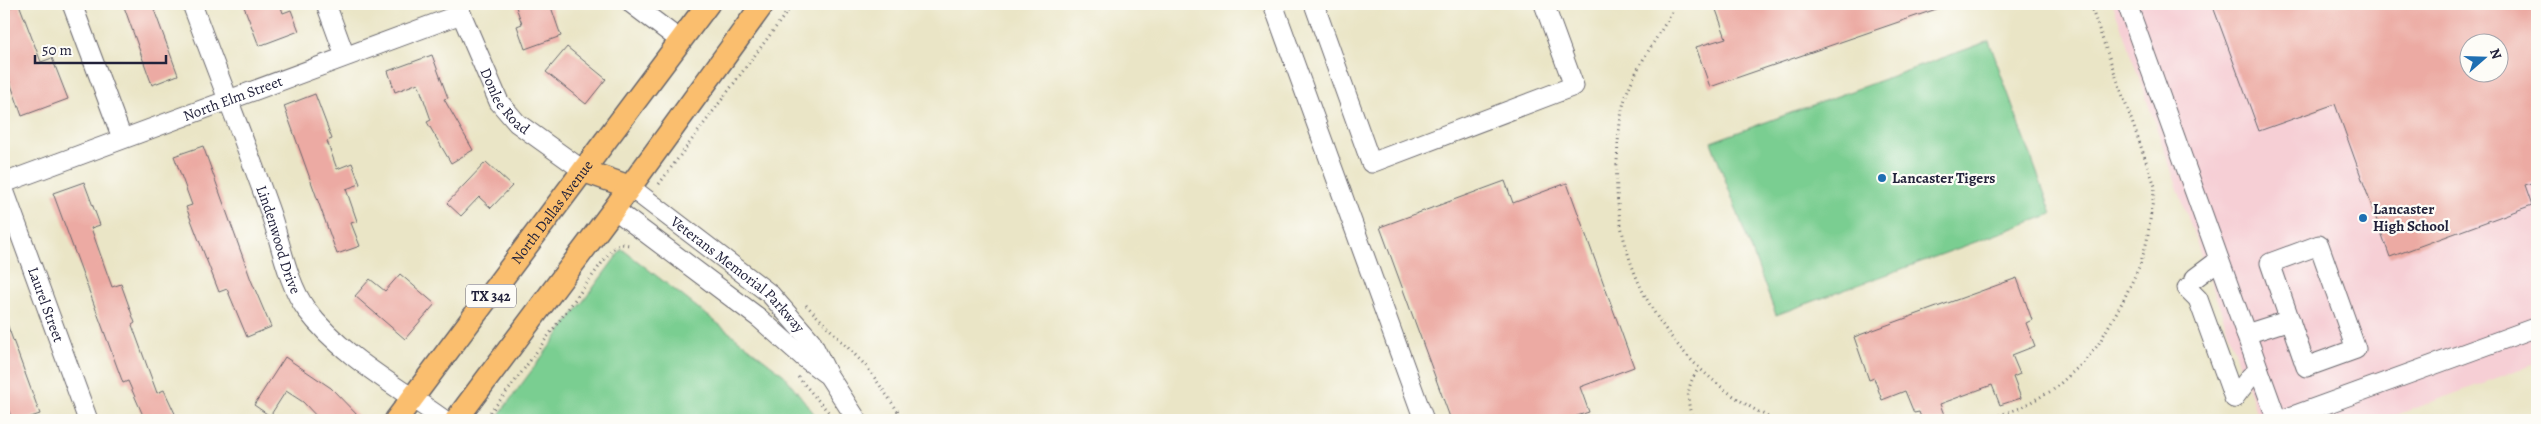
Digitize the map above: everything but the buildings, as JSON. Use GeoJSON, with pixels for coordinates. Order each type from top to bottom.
{"type":"FeatureCollection","features":[{"type":"Feature","properties":{"kind":"main road","name":"North Dallas Avenue"},"geometry":{"type":"LineString","coordinates":[[396,420],[708,4]]}},
{"type":"Feature","properties":{"kind":"main road","name":"TX 342"},"geometry":{"type":"LineString","coordinates":[[456,420],[630,188],[763,4]]}},
{"type":"Feature","properties":{"kind":"main road"},"geometry":{"type":"LineString","coordinates":[[584,170],[630,188]]}},
{"type":"Feature","properties":{"kind":"main road"},"geometry":{"type":"LineString","coordinates":[[584,170],[614,209]]}},
{"type":"Feature","properties":{"kind":"street"},"geometry":{"type":"LineString","coordinates":[[72,4],[122,138]]}},
{"type":"Feature","properties":{"kind":"street","name":"Lindenwood Drive"},"geometry":{"type":"LineString","coordinates":[[192,4],[269,210],[293,282],[305,307],[324,330],[344,349],[444,420]]}},
{"type":"Feature","properties":{"kind":"street"},"geometry":{"type":"LineString","coordinates":[[326,4],[345,56]]}},
{"type":"Feature","properties":{"kind":"street"},"geometry":{"type":"LineString","coordinates":[[632,4],[680,41]]}},
{"type":"Feature","properties":{"kind":"street"},"geometry":{"type":"LineString","coordinates":[[1273,4],[1424,420]]}},
{"type":"Feature","properties":{"kind":"street"},"geometry":{"type":"LineString","coordinates":[[1314,4],[1371,163],[1578,79],[1544,4]]}},
{"type":"Feature","properties":{"kind":"street"},"geometry":{"type":"LineString","coordinates":[[2127,4],[2277,420]]}},
{"type":"Feature","properties":{"kind":"street","name":"North Elm Street"},"geometry":{"type":"LineString","coordinates":[[4,183],[345,56],[459,9]]}},
{"type":"Feature","properties":{"kind":"street","name":"Donlee Road"},"geometry":{"type":"LineString","coordinates":[[459,9],[499,102],[517,124],[584,170]]}},
{"type":"Feature","properties":{"kind":"street","name":"Veterans Memorial Parkway"},"geometry":{"type":"LineString","coordinates":[[630,188],[713,248],[770,294],[811,341],[828,375],[857,420]]}},
{"type":"Feature","properties":{"kind":"street","name":"Laurel Street"},"geometry":{"type":"LineString","coordinates":[[4,190],[88,420]]}},
{"type":"Feature","properties":{"kind":"street","name":"Veterans Memorial Parkway"},"geometry":{"type":"LineString","coordinates":[[614,209],[760,318],[802,356],[828,375]]}},
{"type":"Feature","properties":{"kind":"street"},"geometry":{"type":"LineString","coordinates":[[2319,245],[2356,349],[2306,367],[2290,320],[2270,263],[2319,245]]}},
{"type":"Feature","properties":{"kind":"street"},"geometry":{"type":"LineString","coordinates":[[2219,260],[2191,283],[2234,398],[2250,376],[2259,371]]}},
{"type":"Feature","properties":{"kind":"street"},"geometry":{"type":"LineString","coordinates":[[2246,334],[2290,320]]}},
{"type":"Feature","properties":{"kind":"street"},"geometry":{"type":"LineString","coordinates":[[2282,420],[2537,327]]}},
{"type":"Feature","properties":{"kind":"path"},"geometry":{"type":"LineString","coordinates":[[660,184],[793,4]]}},
{"type":"Feature","properties":{"kind":"path"},"geometry":{"type":"LineString","coordinates":[[1985,420],[2020,408],[2053,390],[2084,362],[2098,345],[2123,301],[2140,265],[2147,241],[2155,186],[2090,4]]}},
{"type":"Feature","properties":{"kind":"path"},"geometry":{"type":"LineString","coordinates":[[1672,12],[1632,81],[1624,101],[1618,129],[1617,208],[1629,260],[1645,298],[1665,329],[1699,368],[1738,400],[1774,420]]}},
{"type":"Feature","properties":{"kind":"path"},"geometry":{"type":"LineString","coordinates":[[484,420],[510,388],[612,249],[622,244],[633,246]]}},
{"type":"Feature","properties":{"kind":"path"},"geometry":{"type":"LineString","coordinates":[[1693,420],[1687,392],[1692,378],[1699,368]]}},
{"type":"Feature","properties":{"kind":"path"},"geometry":{"type":"LineString","coordinates":[[797,376],[835,420]]}},
{"type":"Feature","properties":{"kind":"shaded area","name":"Lancaster High School"},"geometry":{"type":"Polygon","coordinates":[[[2113,4],[2537,4],[2537,363],[2383,420],[2259,420],[2113,4]]]}},
{"type":"Feature","properties":{"kind":"green space","name":"Lancaster Tigers"},"geometry":{"type":"Polygon","coordinates":[[[1989,41],[2052,214],[1776,315],[1711,142],[1989,41]]]}},
{"type":"Feature","properties":{"kind":"green space"},"geometry":{"type":"Polygon","coordinates":[[[622,249],[784,375],[819,420],[495,420],[622,249]]]}},
{"type":"Feature","properties":{"kind":"place","name":"Lancaster Tigers"},"geometry":{"type":"Point","coordinates":[1882,178]}},
{"type":"Feature","properties":{"kind":"place","name":"Lancaster High School"},"geometry":{"type":"Point","coordinates":[2363,218]}}]}
